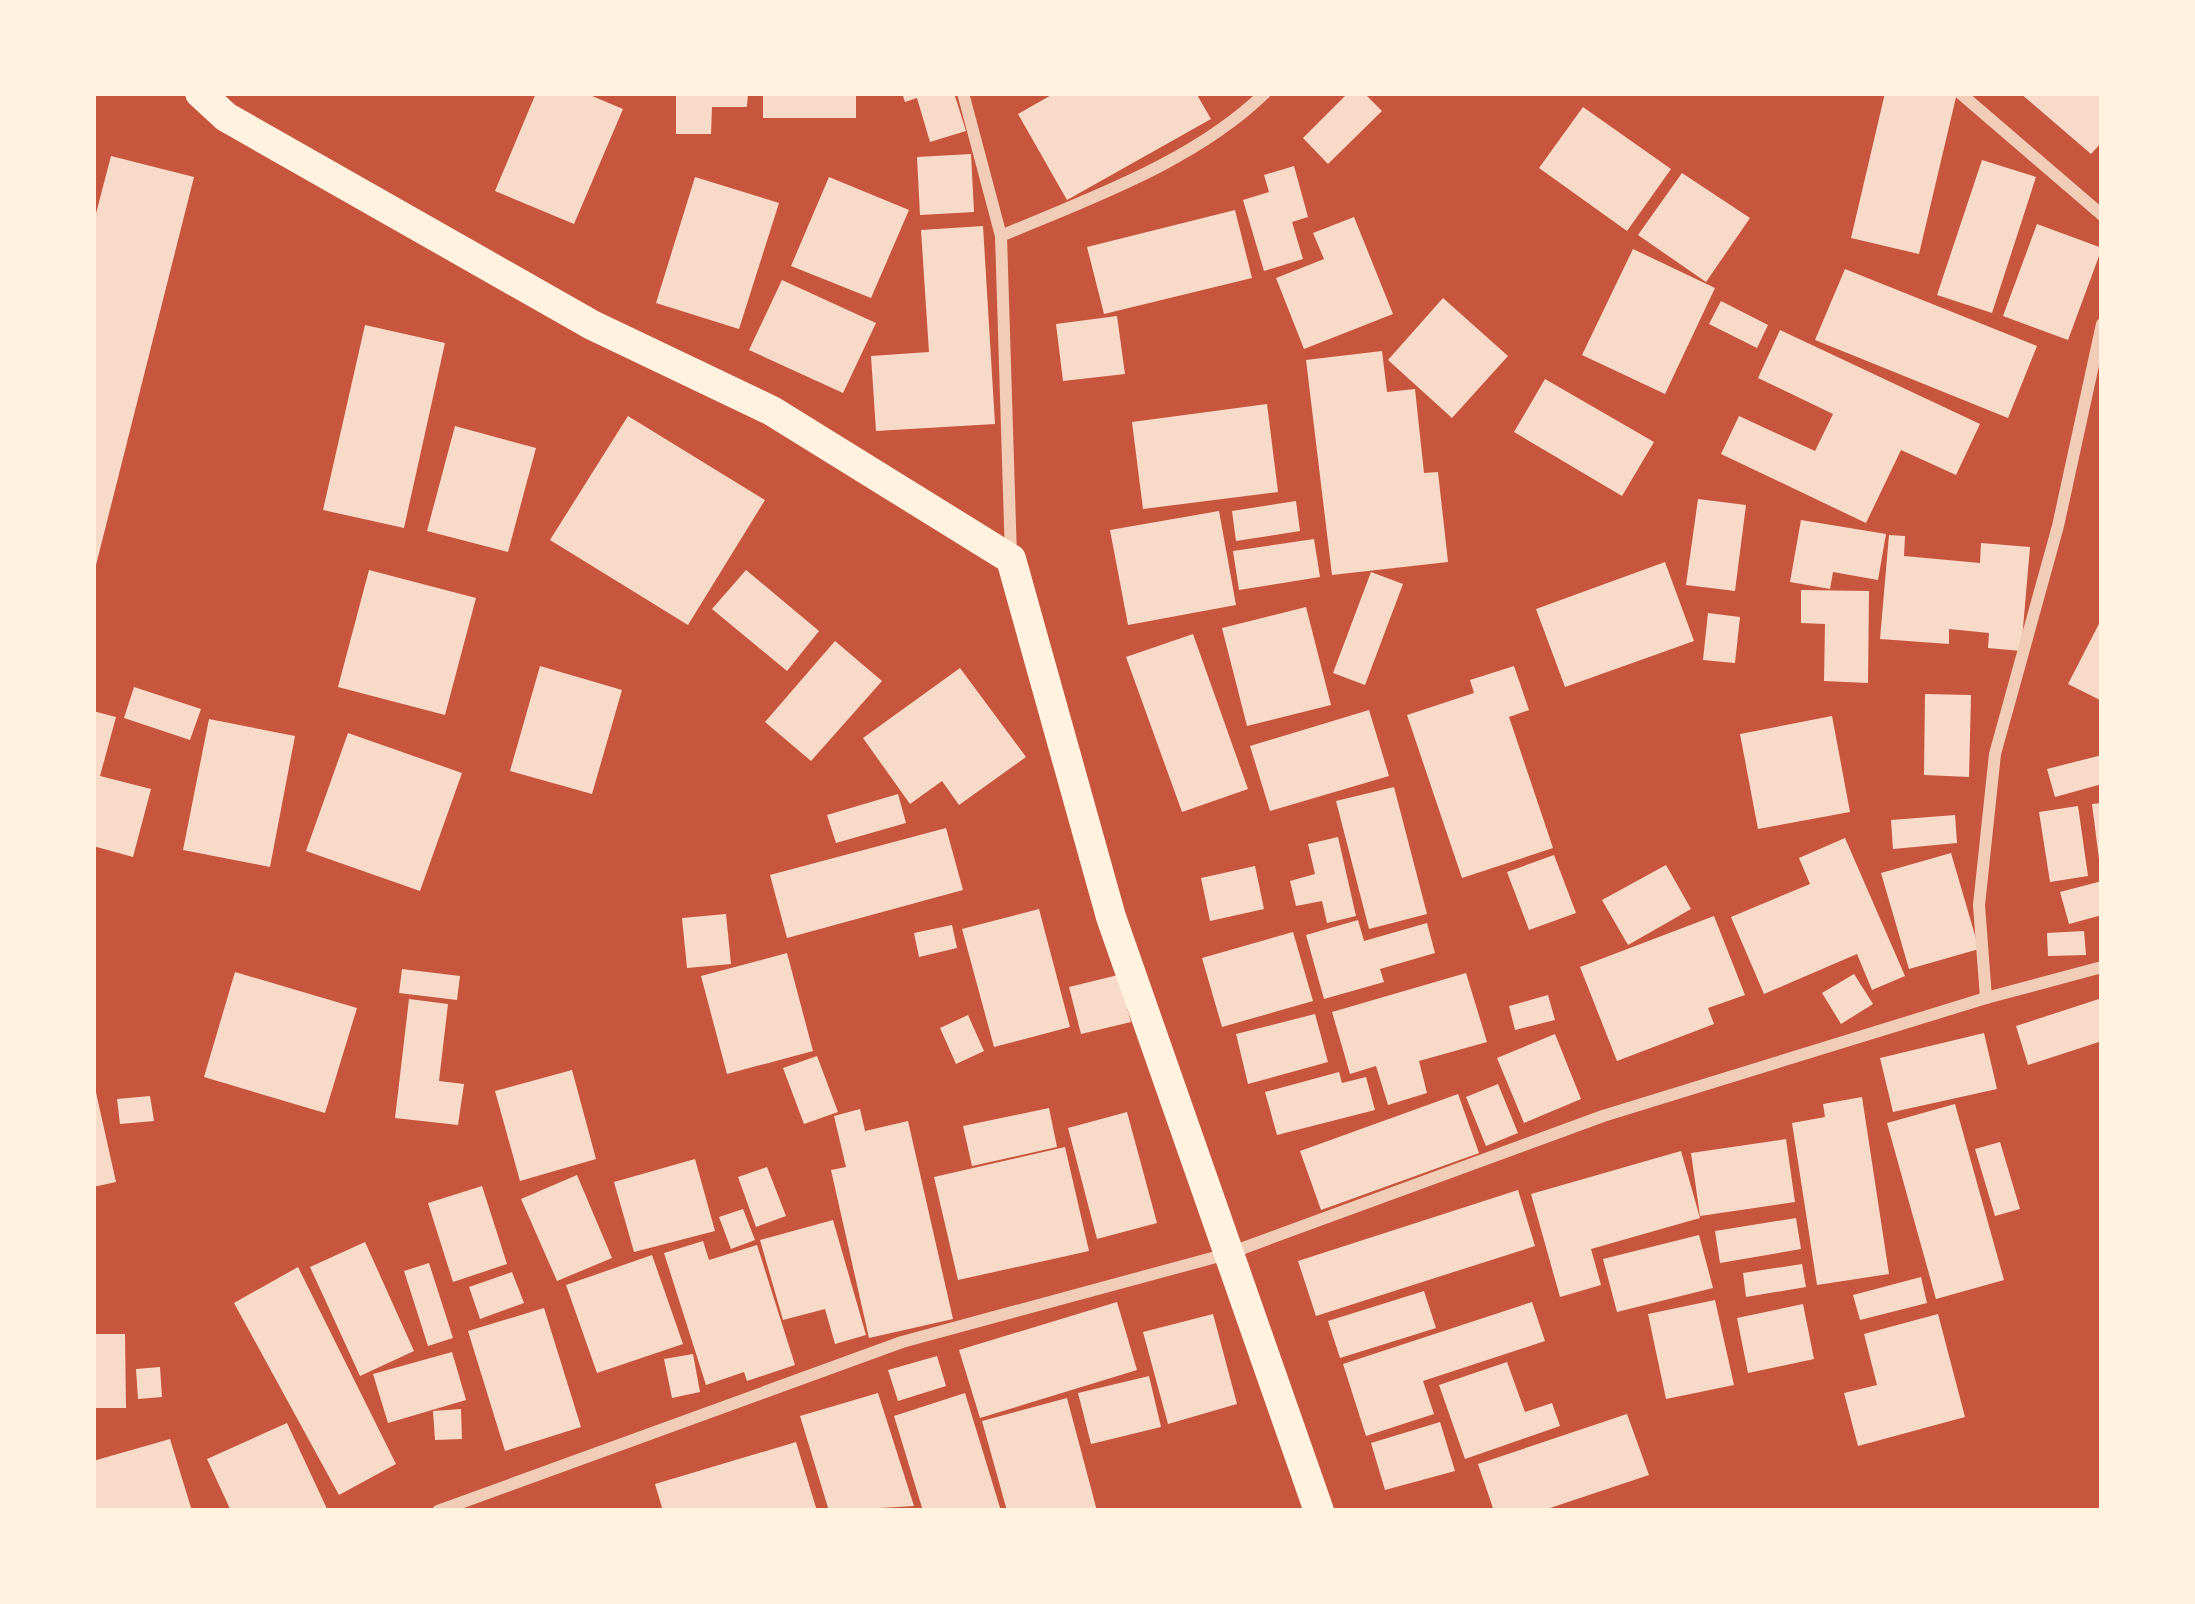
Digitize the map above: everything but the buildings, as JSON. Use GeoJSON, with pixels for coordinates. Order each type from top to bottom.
{"type":"FeatureCollection","features":[{"type":"Feature","properties":{"kind":"main road"},"geometry":{"type":"LineString","coordinates":[[200,93],[226,117],[592,325],[772,411],[1011,559],[1111,917],[1319,1511]]}},
{"type":"Feature","properties":{"kind":"street"},"geometry":{"type":"LineString","coordinates":[[963,93],[1001,236],[1011,559]]}},
{"type":"Feature","properties":{"kind":"street"},"geometry":{"type":"LineString","coordinates":[[1001,236],[1125,182],[1240,118],[1265,93]]}},
{"type":"Feature","properties":{"kind":"street"},"geometry":{"type":"LineString","coordinates":[[1960,93],[2102,215]]}},
{"type":"Feature","properties":{"kind":"street"},"geometry":{"type":"LineString","coordinates":[[1986,998],[1979,905],[1995,754],[2058,526],[2102,324]]}},
{"type":"Feature","properties":{"kind":"street"},"geometry":{"type":"LineString","coordinates":[[438,1511],[902,1342],[1227,1254],[1603,1116],[2102,967]]}}]}
